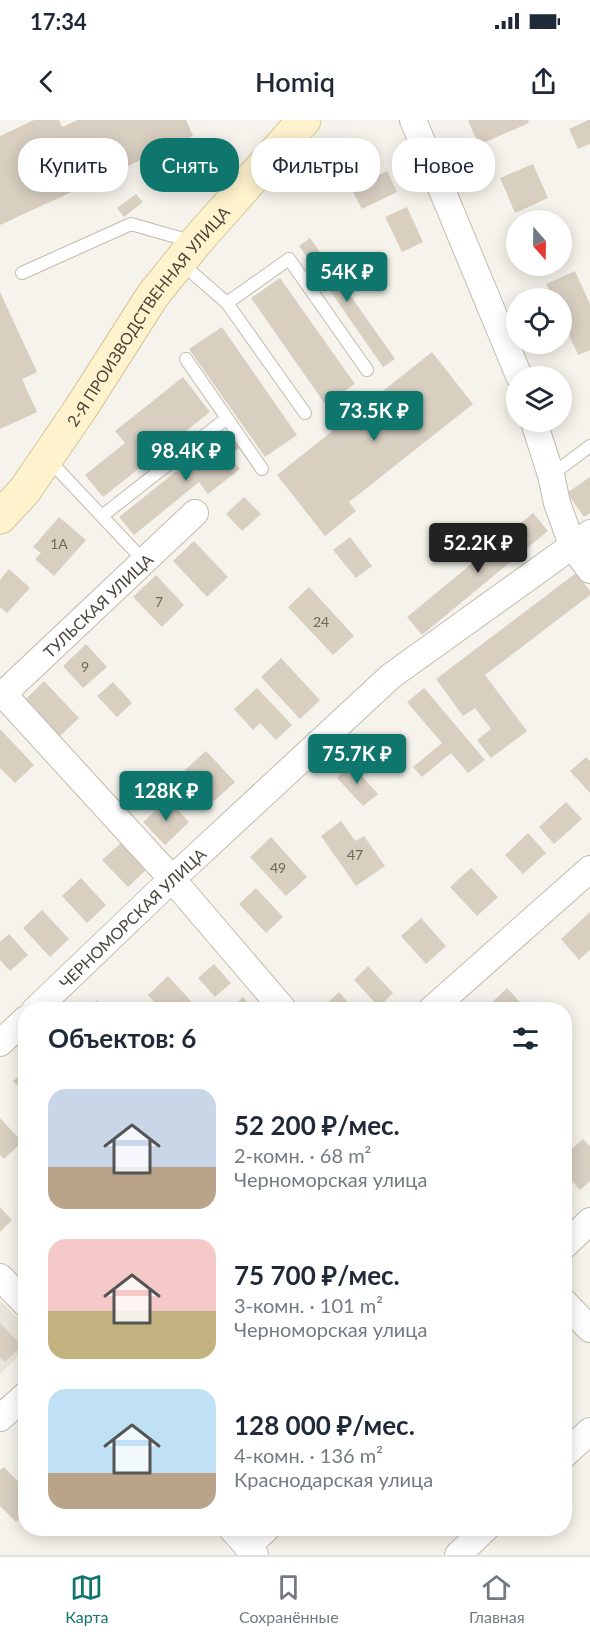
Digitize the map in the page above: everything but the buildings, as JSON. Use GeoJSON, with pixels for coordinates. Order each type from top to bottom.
{"type":"FeatureCollection","features":[{"type":"Feature","properties":{"kind":"street","name":"2-Я ПРОИЗВОДСТВЕННАЯ УЛИЦА"},"geometry":{"type":"LineString","coordinates":[[0,517],[25,490],[81,408],[153,295],[187,252],[304,120]]}},
{"type":"Feature","properties":{"kind":"street"},"geometry":{"type":"LineString","coordinates":[[413,120],[515,366]]}},
{"type":"Feature","properties":{"kind":"street"},"geometry":{"type":"LineString","coordinates":[[537,432],[557,503],[581,539],[590,570]]}},
{"type":"Feature","properties":{"kind":"street","name":"ТУЛЬСКАЯ УЛИЦА"},"geometry":{"type":"LineString","coordinates":[[1,696],[195,513]]}},
{"type":"Feature","properties":{"kind":"street","name":"ЧЕРНОМОРСКАЯ УЛИЦА"},"geometry":{"type":"LineString","coordinates":[[43,1002],[172,879],[392,676],[581,539]]}},
{"type":"Feature","properties":{"kind":"street"},"geometry":{"type":"LineString","coordinates":[[1,696],[172,879],[277,1002]]}},
{"type":"Feature","properties":{"kind":"street"},"geometry":{"type":"LineString","coordinates":[[440,1002],[590,869]]}},
{"type":"Feature","properties":{"kind":"street"},"geometry":{"type":"LineString","coordinates":[[0,1043],[18,1026]]}},
{"type":"Feature","properties":{"kind":"street"},"geometry":{"type":"LineString","coordinates":[[572,1238],[590,1221]]}},
{"type":"Feature","properties":{"kind":"street"},"geometry":{"type":"LineString","coordinates":[[0,1277],[18,1296]]}},
{"type":"Feature","properties":{"kind":"street"},"geometry":{"type":"LineString","coordinates":[[572,1310],[590,1329]]}},
{"type":"Feature","properties":{"kind":"street"},"geometry":{"type":"LineString","coordinates":[[0,1418],[18,1402]]}},
{"type":"Feature","properties":{"kind":"street"},"geometry":{"type":"LineString","coordinates":[[572,1448],[590,1431]]}},
{"type":"Feature","properties":{"kind":"street"},"geometry":{"type":"LineString","coordinates":[[458,1555],[478,1536]]}},
{"type":"Feature","properties":{"kind":"lane"},"geometry":{"type":"LineString","coordinates":[[22,273],[130,224],[187,252],[227,303],[305,413]]}},
{"type":"Feature","properties":{"kind":"lane"},"geometry":{"type":"LineString","coordinates":[[227,303],[289,259],[367,370]]}},
{"type":"Feature","properties":{"kind":"lane"},"geometry":{"type":"LineString","coordinates":[[186,359],[262,469]]}},
{"type":"Feature","properties":{"kind":"lane"},"geometry":{"type":"LineString","coordinates":[[102,516],[227,418]]}},
{"type":"Feature","properties":{"kind":"lane"},"geometry":{"type":"LineString","coordinates":[[551,475],[590,446]]}},
{"type":"Feature","properties":{"kind":"lane"},"geometry":{"type":"LineString","coordinates":[[47,458],[144,561]]}},
{"type":"Feature","properties":{"kind":"shaded area"},"geometry":{"type":"Polygon","coordinates":[[[0,1300],[18,1319],[18,1357],[0,1374],[0,1300]]]}}]}
